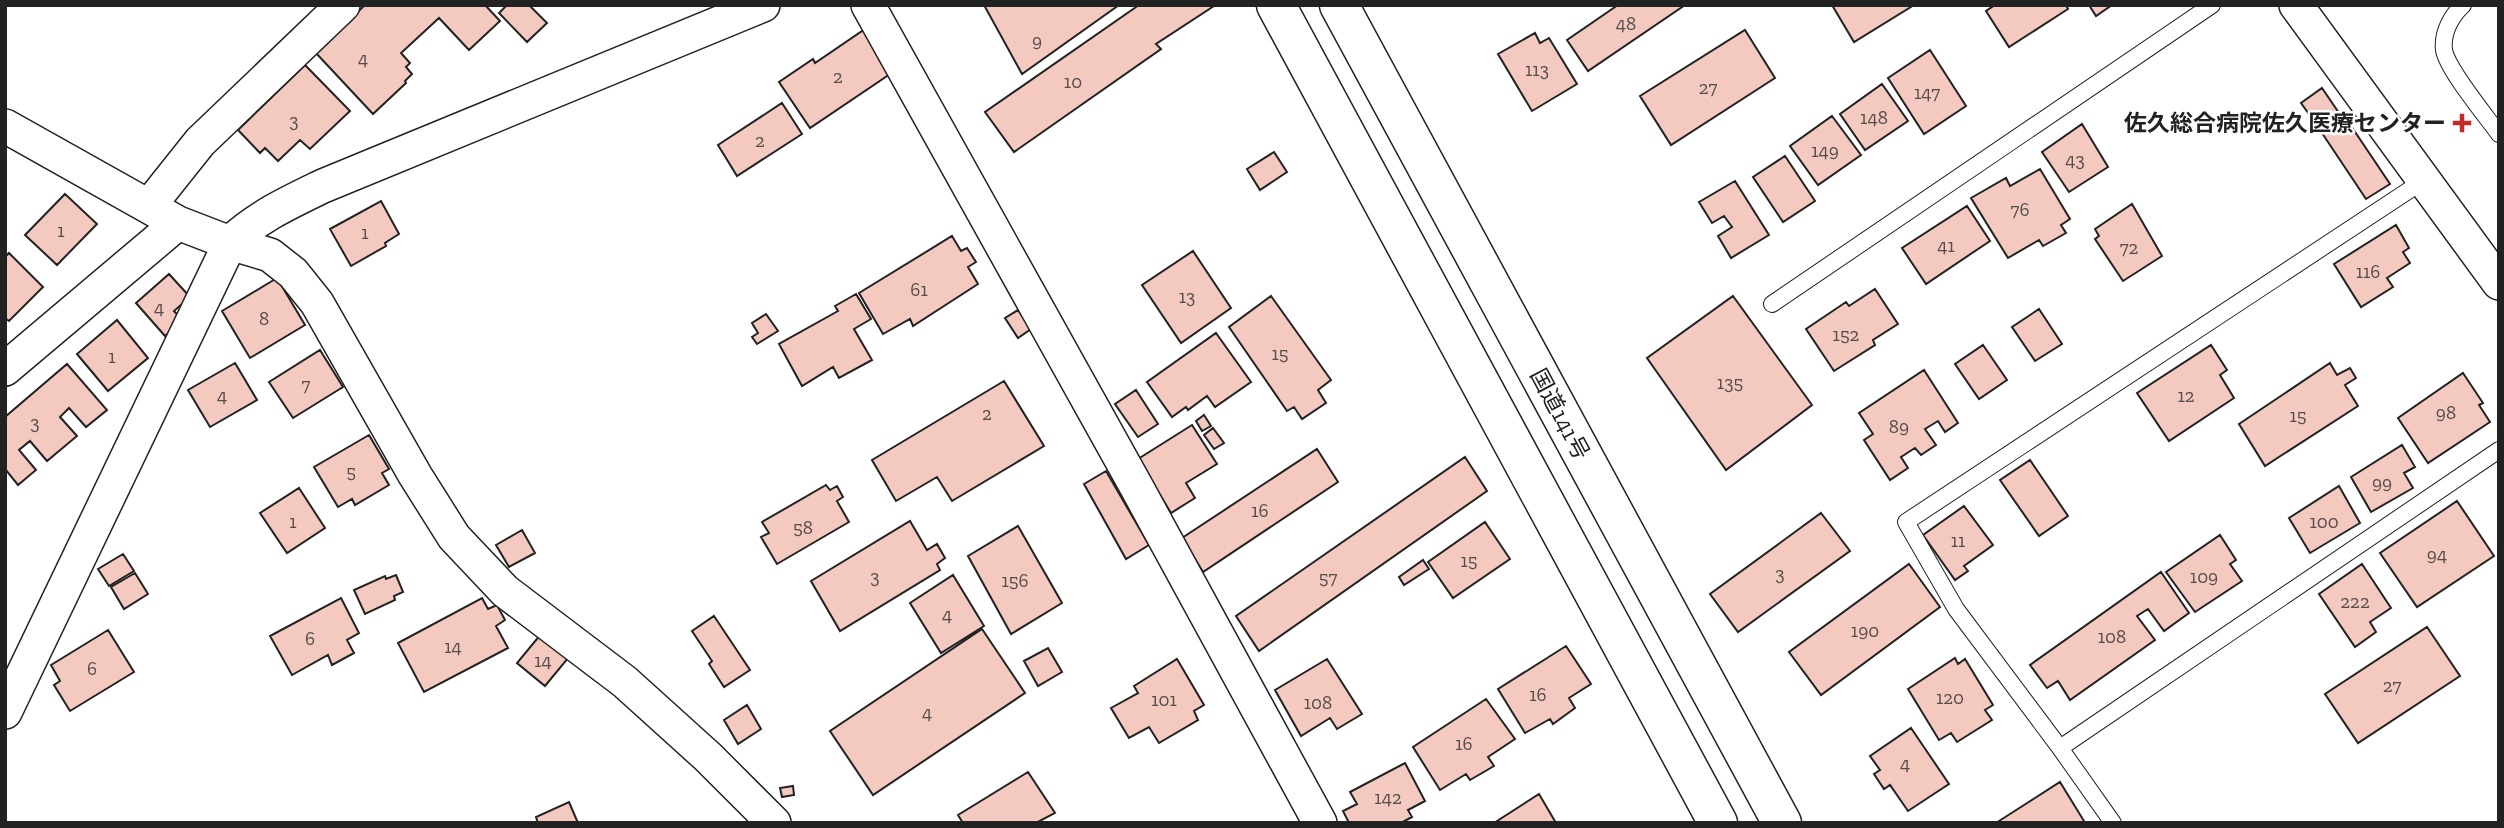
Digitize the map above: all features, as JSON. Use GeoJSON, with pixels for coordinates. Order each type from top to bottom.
{"type":"FeatureCollection","features":[{"type":"Feature","properties":{"kind":"highway"},"geometry":{"type":"LineString","coordinates":[[1276,5],[1718,823]]}},
{"type":"Feature","properties":{"kind":"highway","name":"国道141号"},"geometry":{"type":"LineString","coordinates":[[1339,5],[1782,823]]}},
{"type":"Feature","properties":{"kind":"street"},"geometry":{"type":"LineString","coordinates":[[149,206],[200,142],[342,5]]}},
{"type":"Feature","properties":{"kind":"street"},"geometry":{"type":"LineString","coordinates":[[5,712],[230,243],[244,229],[265,215],[323,186],[763,5]]}},
{"type":"Feature","properties":{"kind":"street"},"geometry":{"type":"LineString","coordinates":[[868,5],[1320,823]]}},
{"type":"Feature","properties":{"kind":"street"},"geometry":{"type":"LineString","coordinates":[[2296,5],[2499,283]]}},
{"type":"Feature","properties":{"kind":"street"},"geometry":{"type":"LineString","coordinates":[[5,126],[178,223],[270,255],[293,273],[317,303],[415,475],[454,537],[505,591],[625,682],[708,757],[774,823]]}},
{"type":"Feature","properties":{"kind":"street"},"geometry":{"type":"LineString","coordinates":[[5,369],[178,223]]}},
{"type":"Feature","properties":{"kind":"lane"},"geometry":{"type":"LineString","coordinates":[[1772,304],[2212,5]]}},
{"type":"Feature","properties":{"kind":"lane"},"geometry":{"type":"LineString","coordinates":[[2463,5],[2445,32],[2444,52],[2499,134]]}},
{"type":"Feature","properties":{"kind":"lane"},"geometry":{"type":"LineString","coordinates":[[2113,823],[1956,609],[1906,522],[2423,181]]}},
{"type":"Feature","properties":{"kind":"lane"},"geometry":{"type":"LineString","coordinates":[[2060,748],[2499,450]]}},
{"type":"Feature","properties":{"kind":"building"},"geometry":{"type":"Polygon","coordinates":[[[365,5],[485,5],[500,21],[469,50],[439,18],[401,53],[410,63],[406,67],[412,74],[373,114],[315,52],[365,5]]]}},
{"type":"Feature","properties":{"kind":"building"},"geometry":{"type":"Polygon","coordinates":[[[507,5],[529,5],[547,23],[527,42],[499,13],[507,5]]]}},
{"type":"Feature","properties":{"kind":"building"},"geometry":{"type":"Polygon","coordinates":[[[984,5],[1119,5],[1022,74],[984,5]]]}},
{"type":"Feature","properties":{"kind":"building"},"geometry":{"type":"Polygon","coordinates":[[[1139,5],[1214,6],[1156,44],[1161,49],[1014,152],[985,112],[1139,5]]]}},
{"type":"Feature","properties":{"kind":"building"},"geometry":{"type":"Polygon","coordinates":[[[1618,5],[1685,5],[1588,71],[1567,40],[1618,5]]]}},
{"type":"Feature","properties":{"kind":"building"},"geometry":{"type":"Polygon","coordinates":[[[1832,5],[1914,5],[1854,42],[1832,5]]]}},
{"type":"Feature","properties":{"kind":"building"},"geometry":{"type":"Polygon","coordinates":[[[1995,5],[2066,5],[2068,9],[2009,47],[1986,11],[1995,5]]]}},
{"type":"Feature","properties":{"kind":"building"},"geometry":{"type":"Polygon","coordinates":[[[2089,5],[2112,5],[2096,16],[2089,5]]]}},
{"type":"Feature","properties":{"kind":"building"},"geometry":{"type":"Polygon","coordinates":[[[868,27],[896,70],[810,128],[779,82],[813,59],[815,63],[868,27]]]}},
{"type":"Feature","properties":{"kind":"building"},"geometry":{"type":"Polygon","coordinates":[[[1745,30],[1775,78],[1671,145],[1640,96],[1745,30]]]}},
{"type":"Feature","properties":{"kind":"building"},"geometry":{"type":"Polygon","coordinates":[[[1535,33],[1540,43],[1549,38],[1577,84],[1532,111],[1498,54],[1535,33]]]}},
{"type":"Feature","properties":{"kind":"building"},"geometry":{"type":"Polygon","coordinates":[[[1930,50],[1966,106],[1924,134],[1888,78],[1930,50]]]}},
{"type":"Feature","properties":{"kind":"building"},"geometry":{"type":"Polygon","coordinates":[[[305,65],[350,111],[310,149],[300,140],[278,161],[265,148],[260,153],[238,130],[305,65]]]}},
{"type":"Feature","properties":{"kind":"building"},"geometry":{"type":"Polygon","coordinates":[[[1882,84],[1908,121],[1865,150],[1840,114],[1882,84]]]}},
{"type":"Feature","properties":{"kind":"building"},"geometry":{"type":"Polygon","coordinates":[[[2322,88],[2339,113],[2319,128],[2301,103],[2322,88]]]}},
{"type":"Feature","properties":{"kind":"building"},"geometry":{"type":"Polygon","coordinates":[[[782,103],[802,134],[737,176],[718,145],[782,103]]]}},
{"type":"Feature","properties":{"kind":"building"},"geometry":{"type":"Polygon","coordinates":[[[2343,114],[2390,184],[2366,199],[2320,130],[2343,114]]]}},
{"type":"Feature","properties":{"kind":"building"},"geometry":{"type":"Polygon","coordinates":[[[1832,116],[1861,155],[1818,185],[1790,146],[1832,116]]]}},
{"type":"Feature","properties":{"kind":"building"},"geometry":{"type":"Polygon","coordinates":[[[2082,124],[2108,167],[2069,192],[2042,152],[2082,124]]]}},
{"type":"Feature","properties":{"kind":"building"},"geometry":{"type":"Polygon","coordinates":[[[1274,152],[1287,172],[1260,190],[1247,169],[1274,152]]]}},
{"type":"Feature","properties":{"kind":"building"},"geometry":{"type":"Polygon","coordinates":[[[1785,156],[1815,201],[1783,222],[1753,177],[1785,156]]]}},
{"type":"Feature","properties":{"kind":"building"},"geometry":{"type":"Polygon","coordinates":[[[2040,169],[2070,219],[2061,225],[2066,233],[2043,246],[2039,240],[2008,258],[1971,198],[2006,178],[2010,186],[2040,169]]]}},
{"type":"Feature","properties":{"kind":"building"},"geometry":{"type":"Polygon","coordinates":[[[1735,181],[1769,235],[1731,258],[1718,236],[1732,227],[1724,216],[1712,223],[1699,202],[1735,181]]]}},
{"type":"Feature","properties":{"kind":"building"},"geometry":{"type":"Polygon","coordinates":[[[65,194],[97,224],[57,265],[25,235],[65,194]]]}},
{"type":"Feature","properties":{"kind":"building"},"geometry":{"type":"Polygon","coordinates":[[[381,201],[399,234],[385,243],[386,246],[351,266],[330,229],[381,201]]]}},
{"type":"Feature","properties":{"kind":"building"},"geometry":{"type":"Polygon","coordinates":[[[2132,204],[2162,256],[2123,281],[2095,239],[2099,236],[2095,229],[2132,204]]]}},
{"type":"Feature","properties":{"kind":"building"},"geometry":{"type":"Polygon","coordinates":[[[1967,206],[1990,241],[1926,284],[1902,248],[1967,206]]]}},
{"type":"Feature","properties":{"kind":"building"},"geometry":{"type":"Polygon","coordinates":[[[2396,225],[2409,248],[2403,252],[2410,263],[2387,278],[2393,287],[2361,307],[2334,264],[2396,225]]]}},
{"type":"Feature","properties":{"kind":"building"},"geometry":{"type":"Polygon","coordinates":[[[952,236],[961,251],[967,248],[976,262],[968,267],[978,284],[913,326],[910,319],[883,334],[859,293],[952,236]]]}},
{"type":"Feature","properties":{"kind":"building"},"geometry":{"type":"Polygon","coordinates":[[[1193,251],[1231,308],[1181,343],[1142,285],[1193,251]]]}},
{"type":"Feature","properties":{"kind":"building"},"geometry":{"type":"Polygon","coordinates":[[[9,253],[43,287],[9,321],[5,318],[5,257],[9,253]]]}},
{"type":"Feature","properties":{"kind":"building"},"geometry":{"type":"Polygon","coordinates":[[[169,274],[190,297],[174,311],[183,321],[165,336],[136,303],[169,274]]]}},
{"type":"Feature","properties":{"kind":"building"},"geometry":{"type":"Polygon","coordinates":[[[277,278],[305,325],[250,358],[222,311],[277,278]]]}},
{"type":"Feature","properties":{"kind":"building"},"geometry":{"type":"Polygon","coordinates":[[[1875,289],[1898,324],[1873,340],[1875,345],[1834,371],[1806,329],[1846,302],[1849,306],[1875,289]]]}},
{"type":"Feature","properties":{"kind":"building"},"geometry":{"type":"Polygon","coordinates":[[[856,294],[871,319],[854,329],[872,360],[839,378],[833,367],[802,386],[779,344],[838,311],[835,306],[856,294]]]}},
{"type":"Feature","properties":{"kind":"building"},"geometry":{"type":"Polygon","coordinates":[[[1271,296],[1331,380],[1318,390],[1326,403],[1302,419],[1294,407],[1287,411],[1229,327],[1271,296]]]}},
{"type":"Feature","properties":{"kind":"building"},"geometry":{"type":"Polygon","coordinates":[[[1733,296],[1812,405],[1726,470],[1647,358],[1733,296]]]}},
{"type":"Feature","properties":{"kind":"building"},"geometry":{"type":"Polygon","coordinates":[[[2039,309],[2062,344],[2035,361],[2012,327],[2039,309]]]}},
{"type":"Feature","properties":{"kind":"building"},"geometry":{"type":"Polygon","coordinates":[[[1018,310],[1031,329],[1018,338],[1005,318],[1018,310]]]}},
{"type":"Feature","properties":{"kind":"building"},"geometry":{"type":"Polygon","coordinates":[[[766,314],[778,331],[757,344],[752,337],[758,333],[752,323],[766,314]]]}},
{"type":"Feature","properties":{"kind":"building"},"geometry":{"type":"Polygon","coordinates":[[[117,320],[148,358],[108,391],[77,354],[117,320]]]}},
{"type":"Feature","properties":{"kind":"building"},"geometry":{"type":"Polygon","coordinates":[[[1216,333],[1251,382],[1215,407],[1207,396],[1188,410],[1186,407],[1172,417],[1147,382],[1216,333]]]}},
{"type":"Feature","properties":{"kind":"building"},"geometry":{"type":"Polygon","coordinates":[[[1983,345],[2007,380],[1979,399],[1955,364],[1983,345]]]}},
{"type":"Feature","properties":{"kind":"building"},"geometry":{"type":"Polygon","coordinates":[[[2211,345],[2227,370],[2220,375],[2234,398],[2169,441],[2137,393],[2211,345]]]}},
{"type":"Feature","properties":{"kind":"building"},"geometry":{"type":"Polygon","coordinates":[[[320,350],[343,387],[293,418],[269,382],[320,350]]]}},
{"type":"Feature","properties":{"kind":"building"},"geometry":{"type":"Polygon","coordinates":[[[235,363],[257,400],[210,427],[188,390],[235,363]]]}},
{"type":"Feature","properties":{"kind":"building"},"geometry":{"type":"Polygon","coordinates":[[[2330,363],[2337,375],[2350,368],[2356,378],[2345,385],[2358,406],[2265,466],[2239,424],[2330,363]]]}},
{"type":"Feature","properties":{"kind":"building"},"geometry":{"type":"Polygon","coordinates":[[[67,364],[107,410],[86,427],[69,408],[60,417],[77,436],[47,461],[30,441],[19,450],[36,470],[18,485],[5,469],[5,417],[67,364]]]}},
{"type":"Feature","properties":{"kind":"building"},"geometry":{"type":"Polygon","coordinates":[[[1924,370],[1958,423],[1945,432],[1938,421],[1925,429],[1936,445],[1921,455],[1915,448],[1901,457],[1908,468],[1890,480],[1864,440],[1873,434],[1859,413],[1924,370]]]}},
{"type":"Feature","properties":{"kind":"building"},"geometry":{"type":"Polygon","coordinates":[[[2463,373],[2483,403],[2479,405],[2490,422],[2428,463],[2398,418],[2463,373]]]}},
{"type":"Feature","properties":{"kind":"building"},"geometry":{"type":"Polygon","coordinates":[[[1004,381],[1044,446],[952,501],[937,477],[896,501],[872,460],[1004,381]]]}},
{"type":"Feature","properties":{"kind":"building"},"geometry":{"type":"Polygon","coordinates":[[[1136,390],[1158,424],[1138,437],[1115,404],[1136,390]]]}},
{"type":"Feature","properties":{"kind":"building"},"geometry":{"type":"Polygon","coordinates":[[[1204,415],[1211,426],[1202,431],[1196,421],[1204,415]]]}},
{"type":"Feature","properties":{"kind":"building"},"geometry":{"type":"Polygon","coordinates":[[[1192,425],[1217,464],[1186,483],[1195,498],[1171,513],[1138,459],[1192,425]]]}},
{"type":"Feature","properties":{"kind":"building"},"geometry":{"type":"Polygon","coordinates":[[[1213,428],[1224,443],[1214,449],[1204,435],[1213,428]]]}},
{"type":"Feature","properties":{"kind":"building"},"geometry":{"type":"Polygon","coordinates":[[[369,435],[389,469],[382,473],[389,485],[355,505],[352,499],[338,507],[314,467],[369,435]]]}},
{"type":"Feature","properties":{"kind":"building"},"geometry":{"type":"Polygon","coordinates":[[[2402,445],[2415,467],[2404,473],[2413,488],[2371,512],[2351,477],[2402,445]]]}},
{"type":"Feature","properties":{"kind":"building"},"geometry":{"type":"Polygon","coordinates":[[[1317,449],[1338,482],[1203,572],[1182,538],[1317,449]]]}},
{"type":"Feature","properties":{"kind":"building"},"geometry":{"type":"Polygon","coordinates":[[[1465,457],[1487,491],[1259,651],[1236,616],[1465,457]]]}},
{"type":"Feature","properties":{"kind":"building"},"geometry":{"type":"Polygon","coordinates":[[[2030,460],[2068,516],[2039,536],[2000,480],[2030,460]]]}},
{"type":"Feature","properties":{"kind":"building"},"geometry":{"type":"Polygon","coordinates":[[[1106,471],[1149,545],[1126,559],[1084,484],[1106,471]]]}},
{"type":"Feature","properties":{"kind":"building"},"geometry":{"type":"Polygon","coordinates":[[[826,485],[830,490],[837,486],[843,497],[837,501],[849,522],[777,564],[761,537],[769,533],[762,522],[826,485]]]}},
{"type":"Feature","properties":{"kind":"building"},"geometry":{"type":"Polygon","coordinates":[[[2339,486],[2360,523],[2310,553],[2289,518],[2339,486]]]}},
{"type":"Feature","properties":{"kind":"building"},"geometry":{"type":"Polygon","coordinates":[[[299,488],[325,528],[287,553],[260,513],[299,488]]]}},
{"type":"Feature","properties":{"kind":"building"},"geometry":{"type":"Polygon","coordinates":[[[2457,501],[2494,556],[2417,607],[2380,553],[2457,501]]]}},
{"type":"Feature","properties":{"kind":"building"},"geometry":{"type":"Polygon","coordinates":[[[1964,506],[1993,545],[1964,566],[1968,571],[1955,580],[1923,535],[1964,506]]]}},
{"type":"Feature","properties":{"kind":"building"},"geometry":{"type":"Polygon","coordinates":[[[1821,513],[1850,551],[1738,632],[1710,594],[1821,513]]]}},
{"type":"Feature","properties":{"kind":"building"},"geometry":{"type":"Polygon","coordinates":[[[910,521],[927,550],[937,544],[945,558],[937,564],[940,570],[840,631],[811,581],[910,521]]]}},
{"type":"Feature","properties":{"kind":"building"},"geometry":{"type":"Polygon","coordinates":[[[1485,522],[1510,559],[1453,598],[1428,562],[1485,522]]]}},
{"type":"Feature","properties":{"kind":"building"},"geometry":{"type":"Polygon","coordinates":[[[1018,526],[1062,603],[1011,634],[968,556],[1018,526]]]}},
{"type":"Feature","properties":{"kind":"building"},"geometry":{"type":"Polygon","coordinates":[[[522,530],[535,553],[509,567],[496,545],[522,530]]]}},
{"type":"Feature","properties":{"kind":"building"},"geometry":{"type":"Polygon","coordinates":[[[2220,535],[2236,560],[2230,564],[2242,581],[2195,612],[2166,572],[2220,535]]]}},
{"type":"Feature","properties":{"kind":"building"},"geometry":{"type":"Polygon","coordinates":[[[123,554],[134,571],[109,586],[98,569],[123,554]]]}},
{"type":"Feature","properties":{"kind":"building"},"geometry":{"type":"Polygon","coordinates":[[[1423,560],[1429,569],[1404,585],[1399,577],[1423,560]]]}},
{"type":"Feature","properties":{"kind":"building"},"geometry":{"type":"Polygon","coordinates":[[[1909,564],[1940,607],[1821,695],[1789,652],[1909,564]]]}},
{"type":"Feature","properties":{"kind":"building"},"geometry":{"type":"Polygon","coordinates":[[[2362,564],[2391,608],[2370,622],[2376,632],[2355,647],[2319,594],[2362,564]]]}},
{"type":"Feature","properties":{"kind":"building"},"geometry":{"type":"Polygon","coordinates":[[[2161,572],[2189,613],[2164,631],[2148,609],[2137,616],[2155,640],[2070,700],[2058,681],[2047,688],[2030,665],[2161,572]]]}},
{"type":"Feature","properties":{"kind":"building"},"geometry":{"type":"Polygon","coordinates":[[[135,573],[148,594],[124,609],[111,587],[135,573]]]}},
{"type":"Feature","properties":{"kind":"building"},"geometry":{"type":"Polygon","coordinates":[[[396,575],[403,592],[394,596],[395,600],[365,614],[354,590],[385,576],[386,579],[396,575]]]}},
{"type":"Feature","properties":{"kind":"building"},"geometry":{"type":"Polygon","coordinates":[[[953,575],[984,626],[941,653],[910,603],[953,575]]]}},
{"type":"Feature","properties":{"kind":"building"},"geometry":{"type":"Polygon","coordinates":[[[341,598],[359,633],[347,640],[354,653],[332,665],[328,655],[292,675],[270,636],[341,598]]]}},
{"type":"Feature","properties":{"kind":"building"},"geometry":{"type":"Polygon","coordinates":[[[482,598],[488,609],[497,605],[505,620],[496,626],[508,648],[424,692],[398,643],[482,598]]]}},
{"type":"Feature","properties":{"kind":"building"},"geometry":{"type":"Polygon","coordinates":[[[714,616],[750,670],[724,687],[709,664],[712,661],[692,631],[714,616]]]}},
{"type":"Feature","properties":{"kind":"building"},"geometry":{"type":"Polygon","coordinates":[[[2427,627],[2460,676],[2358,743],[2325,694],[2427,627]]]}},
{"type":"Feature","properties":{"kind":"building"},"geometry":{"type":"Polygon","coordinates":[[[982,629],[1025,693],[873,795],[830,731],[982,629]]]}},
{"type":"Feature","properties":{"kind":"building"},"geometry":{"type":"Polygon","coordinates":[[[108,630],[134,672],[70,711],[54,685],[60,681],[51,665],[108,630]]]}},
{"type":"Feature","properties":{"kind":"building"},"geometry":{"type":"Polygon","coordinates":[[[541,634],[569,657],[545,686],[517,663],[541,634]]]}},
{"type":"Feature","properties":{"kind":"building"},"geometry":{"type":"Polygon","coordinates":[[[1566,646],[1591,684],[1569,698],[1575,708],[1553,724],[1550,719],[1525,733],[1498,689],[1566,646]]]}},
{"type":"Feature","properties":{"kind":"building"},"geometry":{"type":"Polygon","coordinates":[[[1048,648],[1062,672],[1038,686],[1024,661],[1048,648]]]}},
{"type":"Feature","properties":{"kind":"building"},"geometry":{"type":"Polygon","coordinates":[[[1955,658],[1958,664],[1965,659],[1993,705],[1985,710],[1992,720],[1957,742],[1951,733],[1939,740],[1908,689],[1955,658]]]}},
{"type":"Feature","properties":{"kind":"building"},"geometry":{"type":"Polygon","coordinates":[[[1177,659],[1204,705],[1194,711],[1198,720],[1159,743],[1149,727],[1129,738],[1111,708],[1138,693],[1134,686],[1177,659]]]}},
{"type":"Feature","properties":{"kind":"building"},"geometry":{"type":"Polygon","coordinates":[[[1327,659],[1362,714],[1337,729],[1330,718],[1301,736],[1275,690],[1327,659]]]}},
{"type":"Feature","properties":{"kind":"building"},"geometry":{"type":"Polygon","coordinates":[[[1486,699],[1515,739],[1488,757],[1494,766],[1470,780],[1466,774],[1440,790],[1413,747],[1486,699]]]}},
{"type":"Feature","properties":{"kind":"building"},"geometry":{"type":"Polygon","coordinates":[[[747,705],[761,729],[738,744],[724,720],[747,705]]]}},
{"type":"Feature","properties":{"kind":"building"},"geometry":{"type":"Polygon","coordinates":[[[1911,728],[1949,784],[1908,811],[1890,785],[1884,789],[1874,774],[1880,770],[1870,756],[1911,728]]]}},
{"type":"Feature","properties":{"kind":"building"},"geometry":{"type":"Polygon","coordinates":[[[1405,763],[1425,801],[1408,810],[1412,817],[1401,823],[1349,823],[1343,811],[1357,804],[1350,792],[1405,763]]]}},
{"type":"Feature","properties":{"kind":"building"},"geometry":{"type":"Polygon","coordinates":[[[1028,772],[1055,813],[1036,823],[963,823],[958,815],[1028,772]]]}},
{"type":"Feature","properties":{"kind":"building"},"geometry":{"type":"Polygon","coordinates":[[[2060,782],[2084,821],[2000,823],[1999,821],[2060,782]]]}},
{"type":"Feature","properties":{"kind":"building"},"geometry":{"type":"Polygon","coordinates":[[[793,786],[794,795],[782,797],[780,788],[793,786]]]}},
{"type":"Feature","properties":{"kind":"building"},"geometry":{"type":"Polygon","coordinates":[[[1539,794],[1556,823],[1494,823],[1539,794]]]}},
{"type":"Feature","properties":{"kind":"building"},"geometry":{"type":"Polygon","coordinates":[[[569,802],[578,823],[538,823],[536,817],[569,802]]]}},
{"type":"Feature","properties":{"kind":"place","name":"佐久総合病院佐久医療センター"},"geometry":{"type":"Point","coordinates":[2462,123]}}]}
